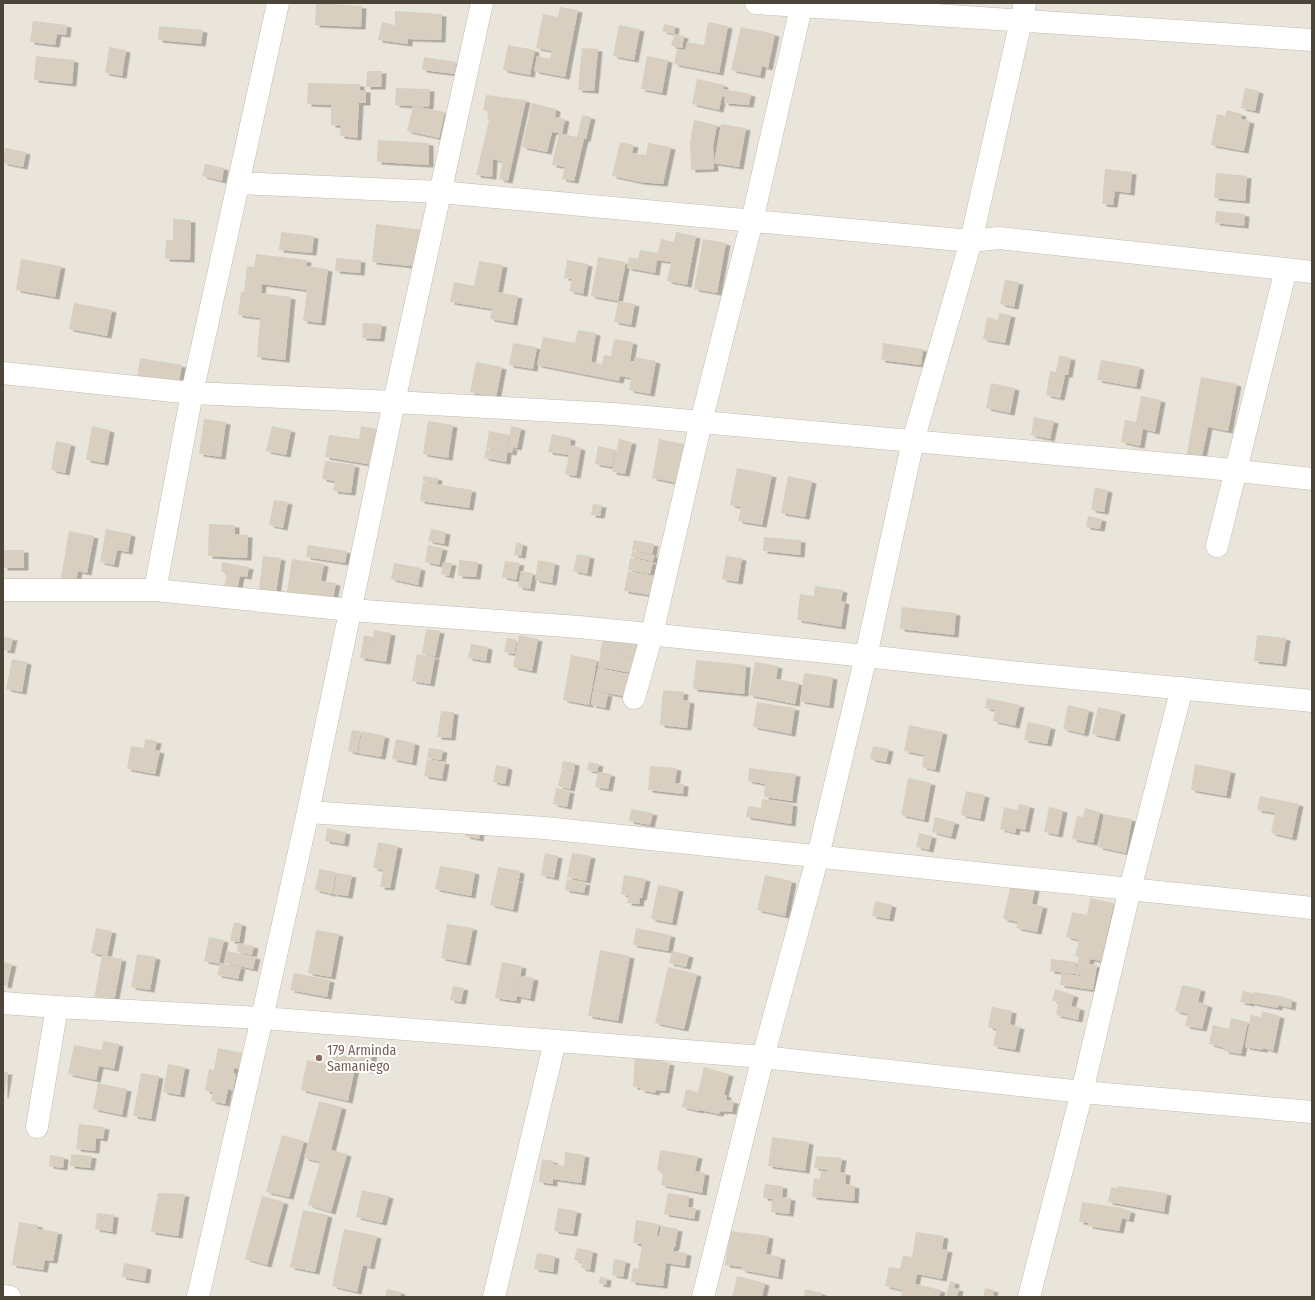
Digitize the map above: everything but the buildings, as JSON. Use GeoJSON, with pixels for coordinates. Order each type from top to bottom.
{"type":"FeatureCollection","features":[{"type":"Feature","properties":{"kind":"street"},"geometry":{"type":"LineString","coordinates":[[156,590],[192,393],[278,3]]}},
{"type":"Feature","properties":{"kind":"street"},"geometry":{"type":"LineString","coordinates":[[198,1297],[308,812],[394,402],[482,3]]}},
{"type":"Feature","properties":{"kind":"street"},"geometry":{"type":"LineString","coordinates":[[756,3],[1024,12],[1312,40]]}},
{"type":"Feature","properties":{"kind":"street"},"geometry":{"type":"LineString","coordinates":[[634,698],[652,634],[701,422],[752,220],[802,5]]}},
{"type":"Feature","properties":{"kind":"street"},"geometry":{"type":"LineString","coordinates":[[703,1297],[763,1057],[818,856],[866,656],[913,441],[971,241],[1024,12]]}},
{"type":"Feature","properties":{"kind":"street"},"geometry":{"type":"LineString","coordinates":[[238,183],[440,192],[971,241],[999,238],[1312,272]]}},
{"type":"Feature","properties":{"kind":"street"},"geometry":{"type":"LineString","coordinates":[[1217,546],[1286,269]]}},
{"type":"Feature","properties":{"kind":"street"},"geometry":{"type":"LineString","coordinates":[[3,373],[192,393],[613,414],[1312,479]]}},
{"type":"Feature","properties":{"kind":"street"},"geometry":{"type":"LineString","coordinates":[[3,590],[156,590],[351,610],[580,627],[1312,701]]}},
{"type":"Feature","properties":{"kind":"street"},"geometry":{"type":"LineString","coordinates":[[1029,1297],[1082,1092],[1130,889],[1182,688]]}},
{"type":"Feature","properties":{"kind":"street"},"geometry":{"type":"LineString","coordinates":[[308,812],[545,828],[1312,908]]}},
{"type":"Feature","properties":{"kind":"street"},"geometry":{"type":"LineString","coordinates":[[3,1003],[262,1018],[763,1057],[1082,1092],[1312,1112]]}},
{"type":"Feature","properties":{"kind":"street"},"geometry":{"type":"LineString","coordinates":[[37,1127],[57,1007]]}},
{"type":"Feature","properties":{"kind":"street"},"geometry":{"type":"LineString","coordinates":[[494,1297],[555,1041]]}},
{"type":"Feature","properties":{"kind":"street"},"geometry":{"type":"LineString","coordinates":[[3,1296],[10,1297]]}},
{"type":"Feature","properties":{"kind":"shaded area"},"geometry":{"type":"Polygon","coordinates":[[[3,3],[1312,3],[1312,1297],[3,1297],[3,3]]]}},
{"type":"Feature","properties":{"kind":"place","name":"179 Arminda Samaniego"},"geometry":{"type":"Point","coordinates":[319,1058]}}]}
